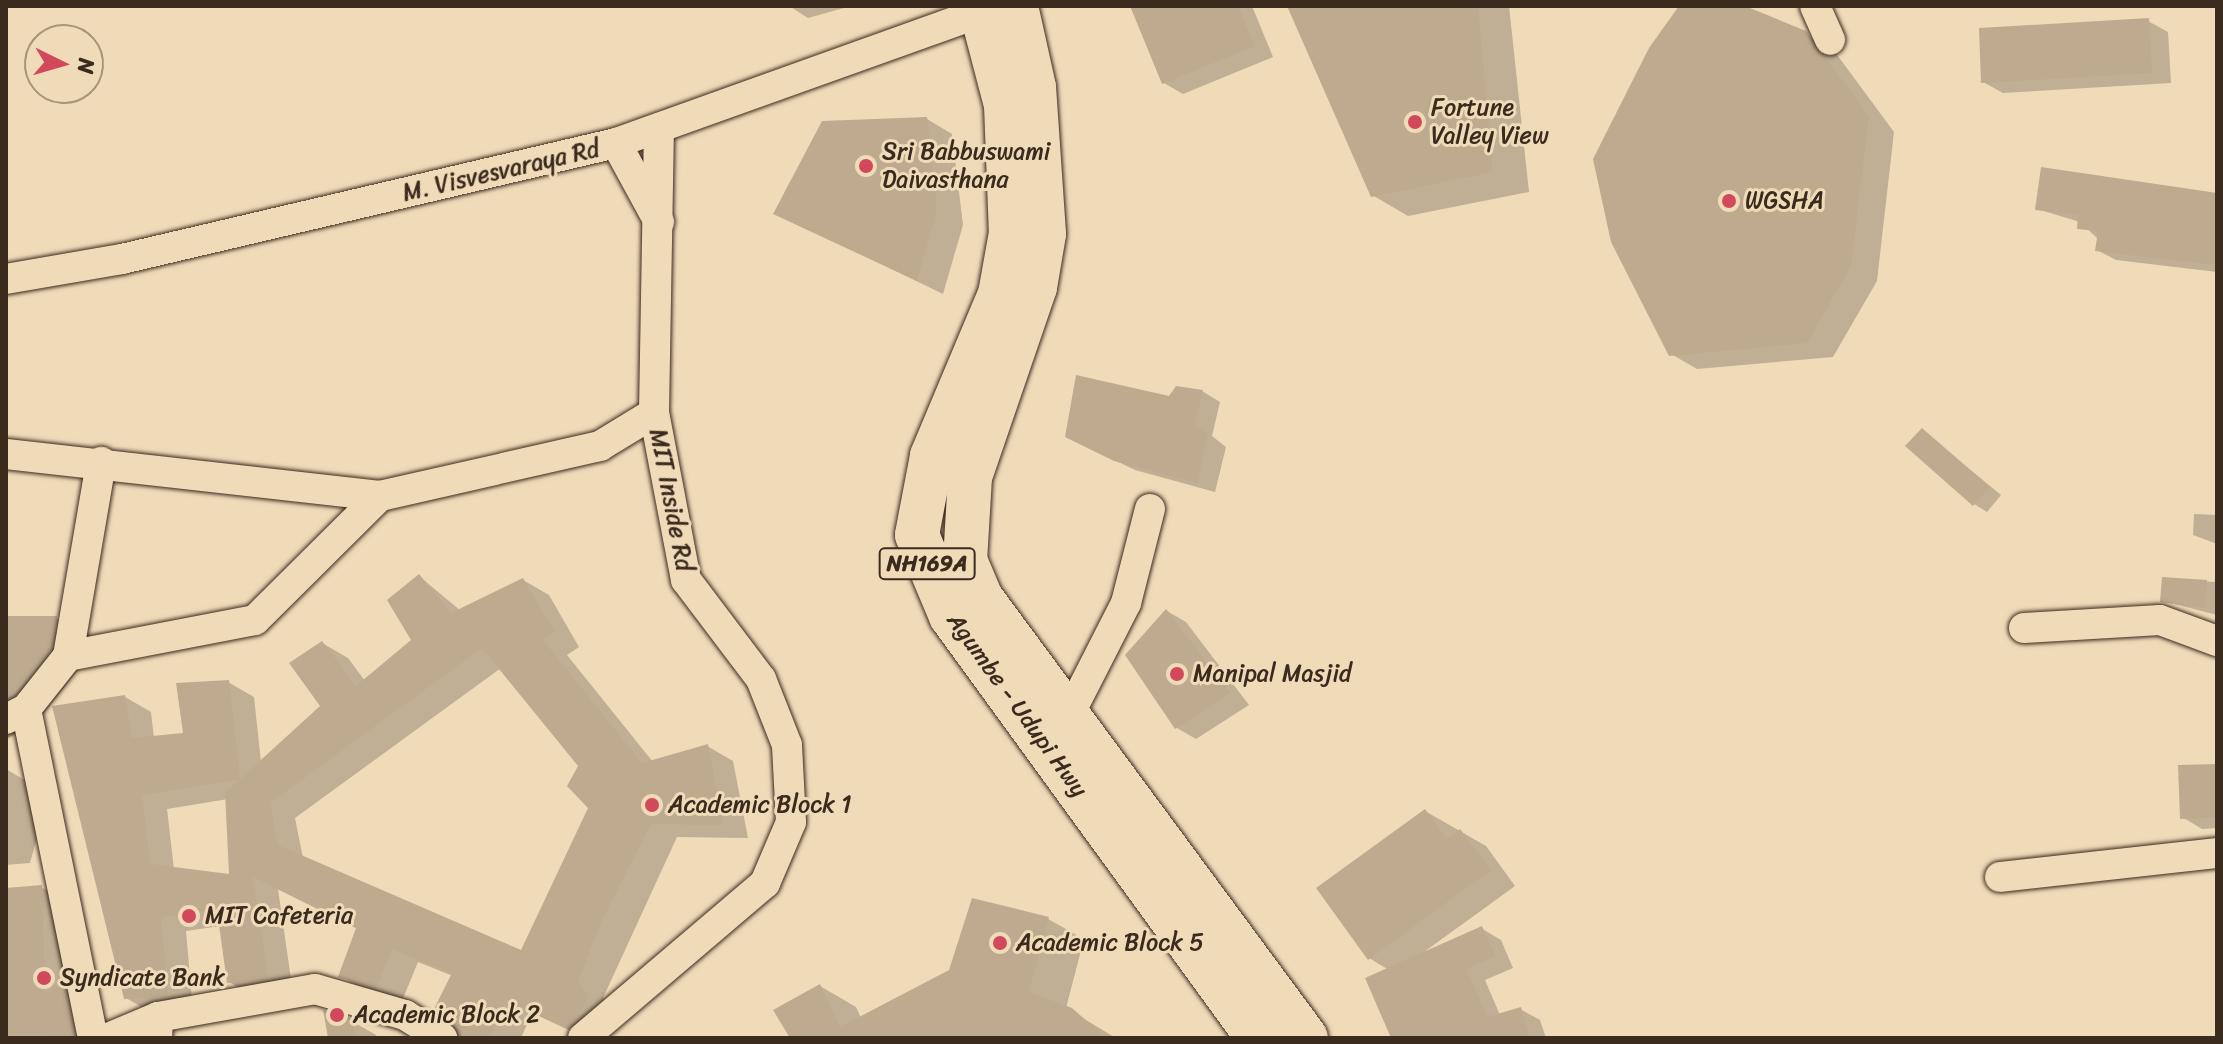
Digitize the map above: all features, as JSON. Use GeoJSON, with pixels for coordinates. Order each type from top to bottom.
{"type":"FeatureCollection","features":[{"type":"Feature","properties":{"kind":"highway","name":"Agumbe - Udupi Hwy"},"geometry":{"type":"LineString","coordinates":[[994,7],[1039,132],[1044,234],[1035,287],[970,477],[965,560],[981,598],[1306,1038]]}},
{"type":"Feature","properties":{"kind":"highway","name":"Agumbe - Udupi Hwy"},"geometry":{"type":"LineString","coordinates":[[994,7],[1006,105],[1011,233],[1000,294],[932,456],[917,535],[951,616],[1258,1038]]}},
{"type":"Feature","properties":{"kind":"street"},"geometry":{"type":"LineString","coordinates":[[1815,6],[1830,40]]}},
{"type":"Feature","properties":{"kind":"street","name":"M. Visvesvaraya Rd"},"geometry":{"type":"LineString","coordinates":[[6,279],[152,252],[616,143],[994,7]]}},
{"type":"Feature","properties":{"kind":"street","name":"MIT Inside Rd"},"geometry":{"type":"LineString","coordinates":[[583,1038],[765,883],[791,822],[787,745],[761,679],[686,580],[654,413],[661,227],[659,128]]}},
{"type":"Feature","properties":{"kind":"street"},"geometry":{"type":"LineString","coordinates":[[616,143],[661,227]]}},
{"type":"Feature","properties":{"kind":"street"},"geometry":{"type":"LineString","coordinates":[[6,454],[101,462],[380,496],[600,446],[654,413]]}},
{"type":"Feature","properties":{"kind":"street"},"geometry":{"type":"LineString","coordinates":[[93,1038],[16,714],[68,656],[101,462]]}},
{"type":"Feature","properties":{"kind":"street"},"geometry":{"type":"LineString","coordinates":[[68,656],[255,620],[380,496]]}},
{"type":"Feature","properties":{"kind":"street"},"geometry":{"type":"LineString","coordinates":[[1069,715],[1126,603],[1150,509]]}},
{"type":"Feature","properties":{"kind":"street"},"geometry":{"type":"LineString","coordinates":[[2024,628],[2160,620],[2217,641]]}},
{"type":"Feature","properties":{"kind":"street"},"geometry":{"type":"LineString","coordinates":[[2000,877],[2217,853]]}},
{"type":"Feature","properties":{"kind":"street"},"geometry":{"type":"LineString","coordinates":[[108,1038],[315,989],[405,1015],[442,1038]]}},
{"type":"Feature","properties":{"kind":"building"},"geometry":{"type":"Polygon","coordinates":[[[1130,6],[1238,6],[1255,46],[1162,84],[1130,6]]]}},
{"type":"Feature","properties":{"kind":"building","name":"Fortune Valley View"},"geometry":{"type":"Polygon","coordinates":[[[1287,6],[1478,6],[1493,172],[1371,197],[1287,6]]]}},
{"type":"Feature","properties":{"kind":"building","name":"WGSHA"},"geometry":{"type":"Polygon","coordinates":[[[1679,6],[1745,6],[1806,31],[1869,116],[1851,266],[1807,343],[1669,356],[1611,242],[1593,159],[1649,48],[1679,6]]]}},
{"type":"Feature","properties":{"kind":"building"},"geometry":{"type":"Polygon","coordinates":[[[2149,18],[2152,73],[1981,83],[1979,28],[2149,18]]]}},
{"type":"Feature","properties":{"kind":"building","name":"Sri Babbuswami Daivasthana"},"geometry":{"type":"Polygon","coordinates":[[[927,117],[937,210],[917,281],[773,214],[822,121],[927,117]]]}},
{"type":"Feature","properties":{"kind":"building"},"geometry":{"type":"Polygon","coordinates":[[[2041,167],[2217,193],[2215,265],[2095,251],[2098,231],[2077,229],[2078,215],[2035,210],[2041,167]]]}},
{"type":"Feature","properties":{"kind":"building"},"geometry":{"type":"Polygon","coordinates":[[[1076,375],[1169,396],[1176,386],[1203,390],[1195,424],[1208,435],[1197,483],[1114,461],[1065,437],[1076,375]]]}},
{"type":"Feature","properties":{"kind":"building"},"geometry":{"type":"Polygon","coordinates":[[[1922,428],[1990,487],[1973,506],[1905,446],[1922,428]]]}},
{"type":"Feature","properties":{"kind":"building","name":"Academic Block 1"},"geometry":{"type":"Polygon","coordinates":[[[419,574],[451,613],[523,578],[555,632],[543,640],[642,763],[708,744],[723,825],[651,824],[600,924],[578,982],[589,997],[568,1029],[506,1000],[489,1038],[461,1038],[433,1011],[452,973],[392,949],[376,988],[338,977],[356,928],[253,877],[268,979],[227,983],[217,910],[161,917],[168,997],[124,999],[52,706],[125,695],[132,738],[183,733],[176,683],[229,680],[240,779],[320,706],[289,663],[322,641],[356,686],[411,640],[387,600],[419,574]],[[482,648],[270,803],[278,845],[521,950],[588,808],[567,786],[578,766],[482,648]],[[240,779],[142,795],[150,864],[229,874],[225,792],[240,779]]]}},
{"type":"Feature","properties":{"kind":"building"},"geometry":{"type":"Polygon","coordinates":[[[2162,577],[2207,580],[2205,608],[2160,602],[2162,577]]]}},
{"type":"Feature","properties":{"kind":"building","name":"Manipal Masjid"},"geometry":{"type":"Polygon","coordinates":[[[1166,609],[1230,693],[1175,729],[1125,655],[1166,609]]]}},
{"type":"Feature","properties":{"kind":"building"},"geometry":{"type":"Polygon","coordinates":[[[6,616],[57,616],[51,648],[6,699],[6,616]]]}},
{"type":"Feature","properties":{"kind":"building"},"geometry":{"type":"Polygon","coordinates":[[[2217,764],[2217,817],[2180,819],[2178,765],[2217,764]]]}},
{"type":"Feature","properties":{"kind":"building"},"geometry":{"type":"Polygon","coordinates":[[[1425,809],[1447,839],[1460,829],[1491,870],[1368,960],[1316,888],[1425,809]]]}},
{"type":"Feature","properties":{"kind":"building"},"geometry":{"type":"Polygon","coordinates":[[[42,885],[45,995],[63,979],[74,1036],[6,1034],[6,888],[42,885]]]}},
{"type":"Feature","properties":{"kind":"building","name":"Academic Block 5"},"geometry":{"type":"Polygon","coordinates":[[[972,898],[1049,917],[1029,992],[1072,1008],[1106,1038],[790,1038],[773,1010],[820,984],[840,1027],[949,970],[972,898]]]}},
{"type":"Feature","properties":{"kind":"building"},"geometry":{"type":"Polygon","coordinates":[[[1482,926],[1495,956],[1467,969],[1487,1017],[1521,1007],[1530,1038],[1391,1038],[1365,978],[1482,926]]]}},
{"type":"Feature","properties":{"kind":"building","name":"Academic Block 2"},"geometry":{"type":"Polygon","coordinates":[[[323,1010],[350,1018],[357,1038],[328,1038],[323,1010]]]}},
{"type":"Feature","properties":{"kind":"place","name":"Fortune Valley View"},"geometry":{"type":"Point","coordinates":[1415,122]}},
{"type":"Feature","properties":{"kind":"place","name":"Sri Babbuswami Daivasthana"},"geometry":{"type":"Point","coordinates":[866,166]}},
{"type":"Feature","properties":{"kind":"place","name":"WGSHA"},"geometry":{"type":"Point","coordinates":[1729,201]}},
{"type":"Feature","properties":{"kind":"place","name":"Manipal Masjid"},"geometry":{"type":"Point","coordinates":[1177,674]}},
{"type":"Feature","properties":{"kind":"place","name":"Academic Block 1"},"geometry":{"type":"Point","coordinates":[652,805]}},
{"type":"Feature","properties":{"kind":"place","name":"MIT Cafeteria"},"geometry":{"type":"Point","coordinates":[189,916]}},
{"type":"Feature","properties":{"kind":"place","name":"Academic Block 5"},"geometry":{"type":"Point","coordinates":[1000,943]}},
{"type":"Feature","properties":{"kind":"place","name":"Syndicate Bank"},"geometry":{"type":"Point","coordinates":[44,978]}},
{"type":"Feature","properties":{"kind":"place","name":"Academic Block 2"},"geometry":{"type":"Point","coordinates":[337,1015]}}]}
